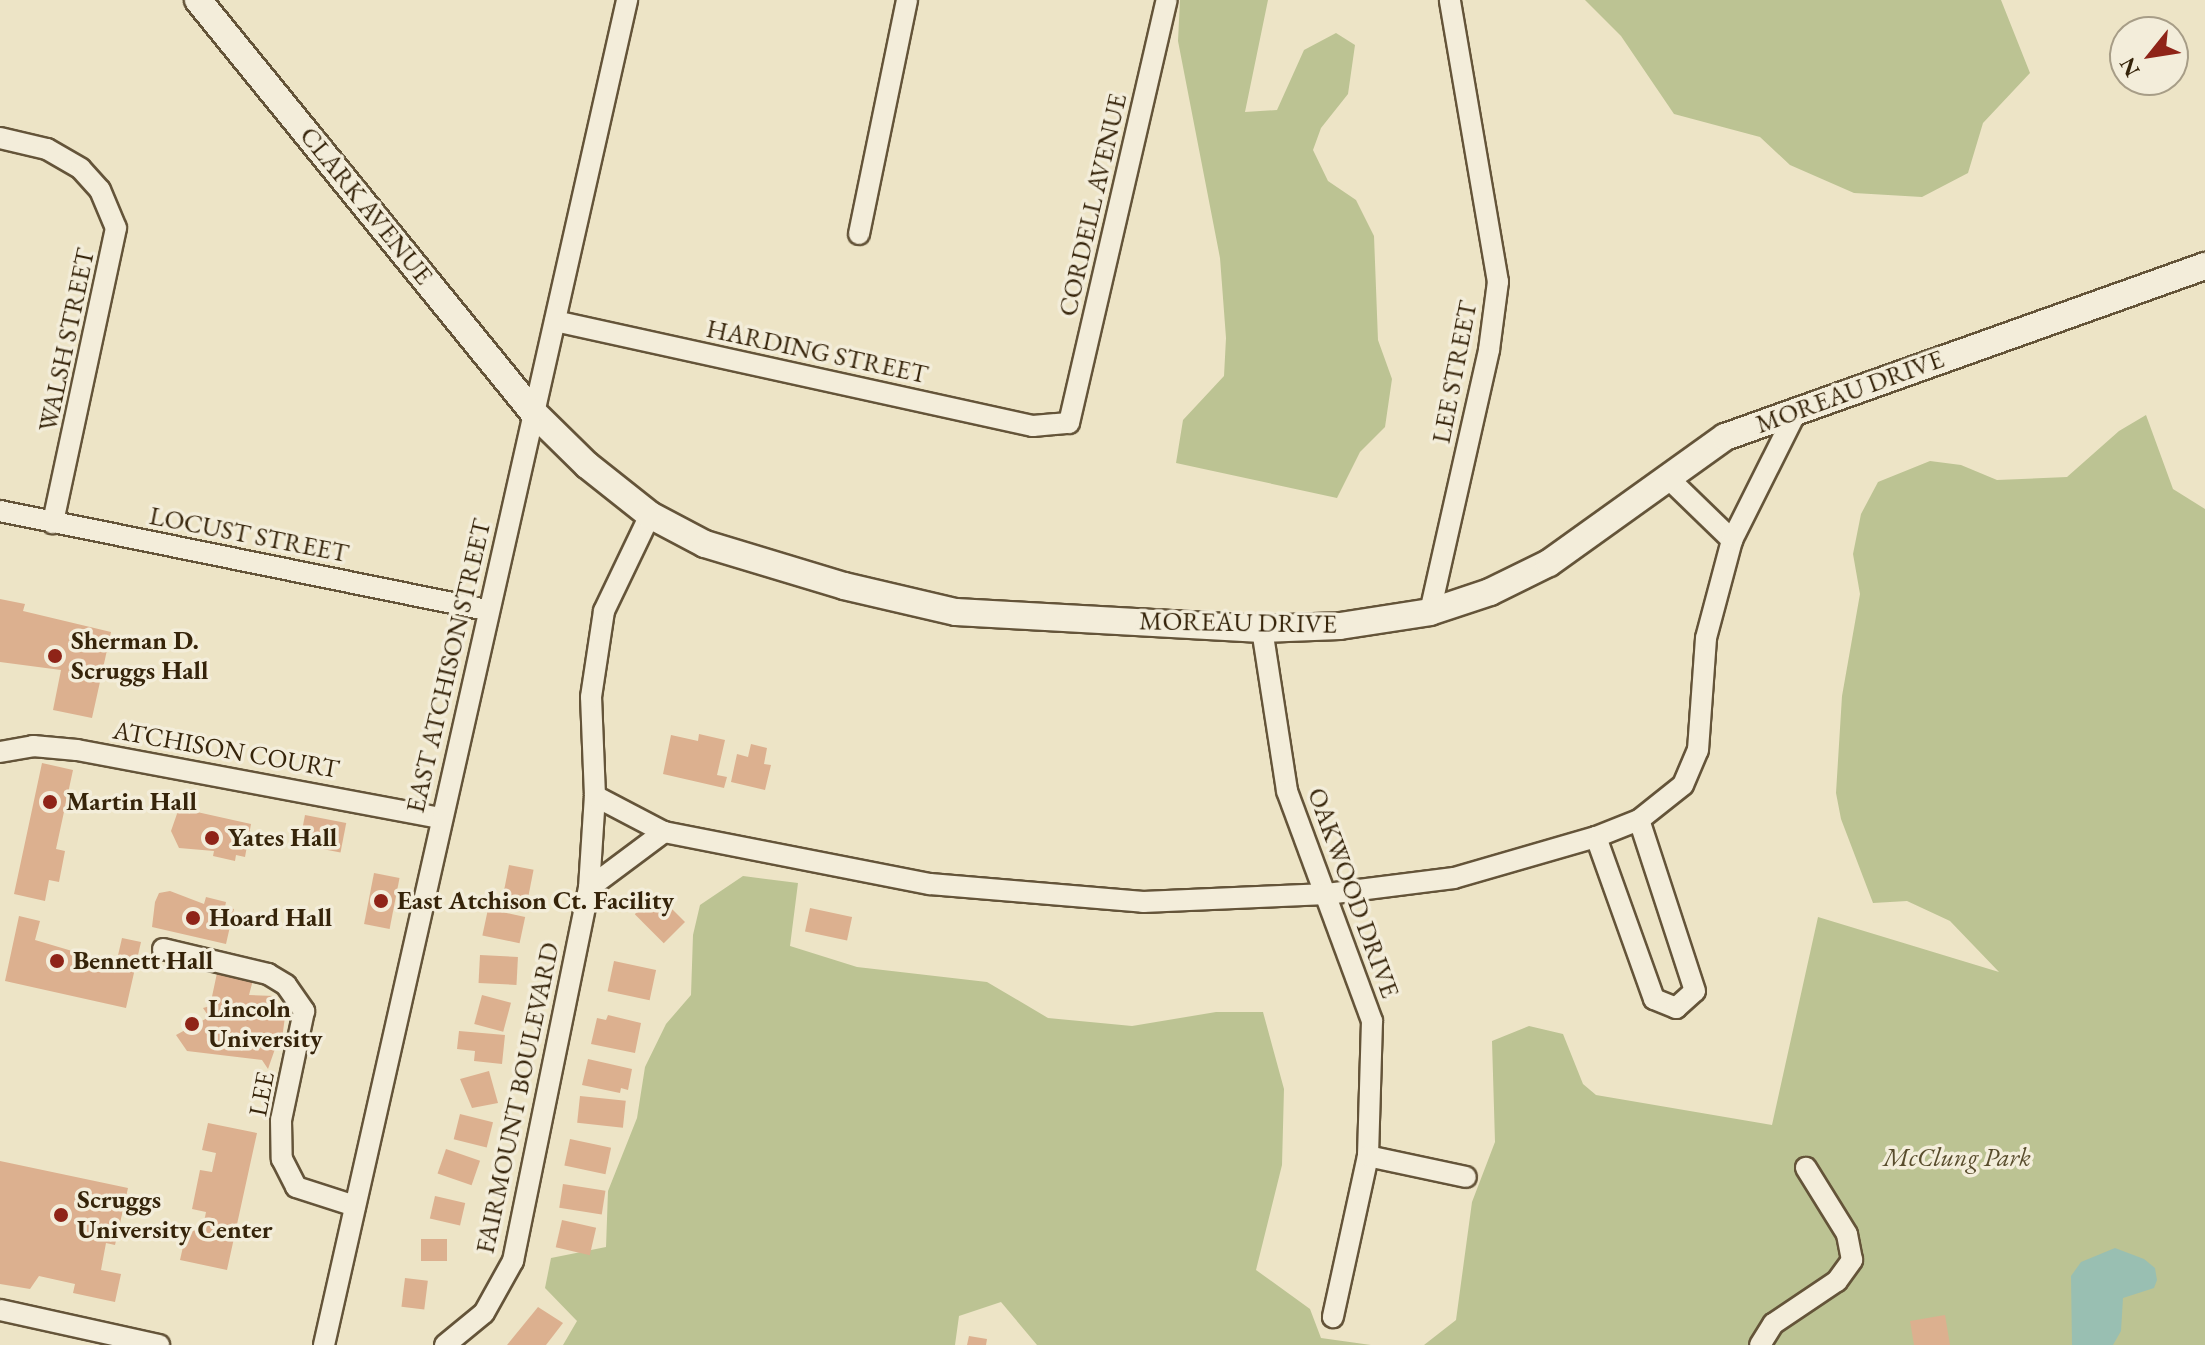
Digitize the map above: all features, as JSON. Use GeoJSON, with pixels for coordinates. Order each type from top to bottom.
{"type":"FeatureCollection","features":[{"type":"Feature","properties":{"kind":"main road","name":"CLARK AVENUE"},"geometry":{"type":"LineString","coordinates":[[198,0],[533,412]]}},
{"type":"Feature","properties":{"kind":"main road","name":"MOREAU DRIVE"},"geometry":{"type":"LineString","coordinates":[[533,412],[587,465],[650,515],[705,544],[844,586],[956,612],[1262,629],[1340,626],[1430,612],[1490,592],[1549,563],[1725,437],[2205,266]]}},
{"type":"Feature","properties":{"kind":"street","name":"EAST ATCHISON STREET"},"geometry":{"type":"LineString","coordinates":[[324,1345],[487,610],[627,0]]}},
{"type":"Feature","properties":{"kind":"street"},"geometry":{"type":"LineString","coordinates":[[859,234],[907,0]]}},
{"type":"Feature","properties":{"kind":"street","name":"CORDELL AVENUE"},"geometry":{"type":"LineString","coordinates":[[1069,423],[1167,0]]}},
{"type":"Feature","properties":{"kind":"street","name":"LEE STREET"},"geometry":{"type":"LineString","coordinates":[[1430,612],[1489,350],[1498,282],[1450,0]]}},
{"type":"Feature","properties":{"kind":"street","name":"WALSH STREET"},"geometry":{"type":"LineString","coordinates":[[0,138],[47,149],[81,169],[100,190],[116,228],[53,523]]}},
{"type":"Feature","properties":{"kind":"street","name":"HARDING STREET"},"geometry":{"type":"LineString","coordinates":[[555,321],[1033,426],[1069,423]]}},
{"type":"Feature","properties":{"kind":"street"},"geometry":{"type":"LineString","coordinates":[[595,796],[664,832],[930,884],[1143,902],[1327,894],[1454,878],[1596,837],[1639,820],[1683,785],[1698,750],[1706,638],[1732,540],[1797,410]]}},
{"type":"Feature","properties":{"kind":"street"},"geometry":{"type":"LineString","coordinates":[[1667,477],[1732,540]]}},
{"type":"Feature","properties":{"kind":"street","name":"LOCUST STREET"},"geometry":{"type":"LineString","coordinates":[[0,511],[487,610]]}},
{"type":"Feature","properties":{"kind":"street","name":"FAIRMOUNT BOULEVARD"},"geometry":{"type":"LineString","coordinates":[[445,1345],[484,1313],[513,1261],[589,888],[595,796],[591,697],[604,611],[650,515]]}},
{"type":"Feature","properties":{"kind":"street","name":"OAKWOOD DRIVE"},"geometry":{"type":"LineString","coordinates":[[1262,629],[1287,791],[1372,1021],[1368,1156],[1333,1317]]}},
{"type":"Feature","properties":{"kind":"street","name":"ATCHISON COURT"},"geometry":{"type":"LineString","coordinates":[[0,752],[33,746],[92,752],[441,818]]}},
{"type":"Feature","properties":{"kind":"street"},"geometry":{"type":"LineString","coordinates":[[1596,837],[1654,999],[1676,1008],[1695,991],[1639,820]]}},
{"type":"Feature","properties":{"kind":"street"},"geometry":{"type":"LineString","coordinates":[[589,888],[664,832]]}},
{"type":"Feature","properties":{"kind":"street","name":"LEE"},"geometry":{"type":"LineString","coordinates":[[163,949],[268,974],[286,985],[304,1011],[281,1120],[282,1159],[296,1187],[355,1206]]}},
{"type":"Feature","properties":{"kind":"street"},"geometry":{"type":"LineString","coordinates":[[1368,1156],[1466,1177]]}},
{"type":"Feature","properties":{"kind":"street"},"geometry":{"type":"LineString","coordinates":[[1760,1345],[1773,1324],[1837,1281],[1852,1260],[1847,1234],[1806,1168]]}},
{"type":"Feature","properties":{"kind":"street"},"geometry":{"type":"LineString","coordinates":[[0,1310],[159,1345]]}},
{"type":"Feature","properties":{"kind":"green space"},"geometry":{"type":"Polygon","coordinates":[[[1180,0],[1268,0],[1245,112],[1277,110],[1304,50],[1336,33],[1355,45],[1348,94],[1321,128],[1313,150],[1328,181],[1356,200],[1374,236],[1378,340],[1392,379],[1385,427],[1360,452],[1337,498],[1176,463],[1183,420],[1224,376],[1226,338],[1220,258],[1178,41],[1180,0]]]}},
{"type":"Feature","properties":{"kind":"green space"},"geometry":{"type":"Polygon","coordinates":[[[1585,0],[2001,0],[2030,73],[1983,123],[1968,173],[1922,197],[1854,193],[1790,165],[1760,137],[1674,114],[1621,36],[1585,0]]]}},
{"type":"Feature","properties":{"kind":"green space","name":"McClung Park"},"geometry":{"type":"Polygon","coordinates":[[[2146,415],[2173,489],[2205,509],[2205,1345],[1424,1345],[1456,1320],[1472,1202],[1495,1142],[1492,1041],[1529,1026],[1563,1034],[1583,1084],[1596,1095],[1772,1125],[1818,917],[1999,972],[1950,921],[1907,901],[1873,903],[1841,819],[1836,793],[1842,696],[1860,594],[1853,554],[1861,514],[1878,482],[1930,461],[1961,465],[1997,480],[2067,477],[2119,431],[2146,415]]]}},
{"type":"Feature","properties":{"kind":"green space"},"geometry":{"type":"Polygon","coordinates":[[[743,876],[798,883],[790,946],[857,967],[987,982],[1048,1018],[1132,1026],[1216,1012],[1263,1012],[1284,1089],[1282,1165],[1256,1270],[1310,1309],[1321,1338],[1371,1345],[1037,1345],[1001,1302],[959,1316],[955,1345],[563,1345],[577,1321],[545,1288],[551,1258],[606,1247],[608,1191],[637,1118],[645,1067],[666,1024],[691,995],[693,935],[700,905],[743,876]]]}},
{"type":"Feature","properties":{"kind":"water"},"geometry":{"type":"Polygon","coordinates":[[[2115,1248],[2144,1259],[2155,1268],[2157,1280],[2154,1288],[2123,1298],[2121,1331],[2113,1345],[2072,1345],[2071,1276],[2081,1262],[2115,1248]]]}},
{"type":"Feature","properties":{"kind":"building","name":"Sherman D. Scruggs Hall"},"geometry":{"type":"Polygon","coordinates":[[[0,599],[25,604],[23,611],[111,632],[92,718],[53,710],[61,670],[0,662],[0,599]]]}},
{"type":"Feature","properties":{"kind":"building"},"geometry":{"type":"Polygon","coordinates":[[[699,734],[725,740],[717,775],[727,777],[724,788],[663,774],[671,735],[698,741],[699,734]]]}},
{"type":"Feature","properties":{"kind":"building"},"geometry":{"type":"Polygon","coordinates":[[[751,744],[767,748],[764,764],[771,765],[765,790],[731,782],[737,754],[748,757],[751,744]]]}},
{"type":"Feature","properties":{"kind":"building","name":"Martin Hall"},"geometry":{"type":"Polygon","coordinates":[[[42,763],[73,770],[56,849],[65,851],[59,882],[49,880],[45,901],[14,894],[42,763]]]}},
{"type":"Feature","properties":{"kind":"building","name":"Yates Hall"},"geometry":{"type":"Polygon","coordinates":[[[179,808],[251,824],[245,857],[236,855],[235,861],[213,856],[214,851],[179,848],[171,831],[179,808]]]}},
{"type":"Feature","properties":{"kind":"building"},"geometry":{"type":"Polygon","coordinates":[[[305,815],[346,823],[341,852],[299,844],[305,815]]]}},
{"type":"Feature","properties":{"kind":"building"},"geometry":{"type":"Polygon","coordinates":[[[509,865],[534,870],[526,909],[501,904],[509,865]]]}},
{"type":"Feature","properties":{"kind":"building","name":"East Atchison Ct. Facility"},"geometry":{"type":"Polygon","coordinates":[[[374,873],[400,878],[390,929],[364,924],[374,873]]]}},
{"type":"Feature","properties":{"kind":"building","name":"Hoard Hall"},"geometry":{"type":"Polygon","coordinates":[[[170,891],[204,904],[206,897],[226,902],[225,907],[234,909],[226,944],[152,927],[159,893],[170,891]]]}},
{"type":"Feature","properties":{"kind":"building"},"geometry":{"type":"Polygon","coordinates":[[[656,893],[685,922],[664,943],[635,914],[656,893]]]}},
{"type":"Feature","properties":{"kind":"building"},"geometry":{"type":"Polygon","coordinates":[[[810,908],[852,917],[847,940],[805,931],[810,908]]]}},
{"type":"Feature","properties":{"kind":"building"},"geometry":{"type":"Polygon","coordinates":[[[488,909],[525,917],[520,943],[482,935],[488,909]]]}},
{"type":"Feature","properties":{"kind":"building","name":"Bennett Hall"},"geometry":{"type":"Polygon","coordinates":[[[19,916],[40,921],[35,940],[116,964],[122,938],[141,942],[126,1008],[5,981],[19,916]]]}},
{"type":"Feature","properties":{"kind":"building"},"geometry":{"type":"Polygon","coordinates":[[[480,955],[518,957],[516,985],[479,983],[480,955]]]}},
{"type":"Feature","properties":{"kind":"building"},"geometry":{"type":"Polygon","coordinates":[[[614,961],[656,970],[650,1000],[608,991],[614,961]]]}},
{"type":"Feature","properties":{"kind":"building"},"geometry":{"type":"Polygon","coordinates":[[[217,973],[253,980],[249,995],[274,996],[272,1006],[286,1009],[281,1047],[276,1046],[268,1069],[262,1060],[187,1051],[176,1035],[209,1017],[203,1008],[210,1006],[217,973]]]}},
{"type":"Feature","properties":{"kind":"building"},"geometry":{"type":"Polygon","coordinates":[[[482,995],[511,1003],[503,1032],[474,1024],[482,995]]]}},
{"type":"Feature","properties":{"kind":"building"},"geometry":{"type":"Polygon","coordinates":[[[608,1015],[641,1023],[635,1053],[591,1044],[597,1018],[606,1020],[608,1015]]]}},
{"type":"Feature","properties":{"kind":"building"},"geometry":{"type":"Polygon","coordinates":[[[459,1031],[505,1035],[502,1064],[474,1061],[475,1051],[457,1049],[459,1031]]]}},
{"type":"Feature","properties":{"kind":"building"},"geometry":{"type":"Polygon","coordinates":[[[588,1059],[632,1069],[628,1090],[621,1088],[620,1093],[582,1085],[588,1059]]]}},
{"type":"Feature","properties":{"kind":"building"},"geometry":{"type":"Polygon","coordinates":[[[489,1071],[498,1103],[472,1108],[460,1079],[489,1071]]]}},
{"type":"Feature","properties":{"kind":"building"},"geometry":{"type":"Polygon","coordinates":[[[580,1096],[626,1101],[623,1128],[577,1123],[580,1096]]]}},
{"type":"Feature","properties":{"kind":"building"},"geometry":{"type":"Polygon","coordinates":[[[460,1114],[493,1122],[487,1147],[454,1139],[460,1114]]]}},
{"type":"Feature","properties":{"kind":"building"},"geometry":{"type":"Polygon","coordinates":[[[208,1123],[257,1133],[227,1270],[180,1260],[187,1229],[202,1232],[206,1212],[192,1209],[200,1170],[212,1172],[216,1153],[202,1150],[208,1123]]]}},
{"type":"Feature","properties":{"kind":"building"},"geometry":{"type":"Polygon","coordinates":[[[570,1139],[611,1148],[605,1174],[564,1165],[570,1139]]]}},
{"type":"Feature","properties":{"kind":"building"},"geometry":{"type":"Polygon","coordinates":[[[446,1149],[480,1161],[472,1185],[438,1174],[446,1149]]]}},
{"type":"Feature","properties":{"kind":"building","name":"Scruggs University Center"},"geometry":{"type":"Polygon","coordinates":[[[0,1161],[128,1188],[115,1245],[106,1243],[101,1270],[121,1274],[115,1302],[73,1293],[75,1284],[39,1276],[30,1289],[0,1284],[0,1161]]]}},
{"type":"Feature","properties":{"kind":"building"},"geometry":{"type":"Polygon","coordinates":[[[563,1184],[605,1191],[602,1214],[559,1208],[563,1184]]]}},
{"type":"Feature","properties":{"kind":"building"},"geometry":{"type":"Polygon","coordinates":[[[435,1196],[465,1203],[460,1225],[430,1218],[435,1196]]]}},
{"type":"Feature","properties":{"kind":"building"},"geometry":{"type":"Polygon","coordinates":[[[562,1220],[596,1228],[590,1255],[556,1247],[562,1220]]]}},
{"type":"Feature","properties":{"kind":"building"},"geometry":{"type":"Polygon","coordinates":[[[421,1239],[447,1239],[447,1261],[421,1261],[421,1239]]]}},
{"type":"Feature","properties":{"kind":"building"},"geometry":{"type":"Polygon","coordinates":[[[405,1278],[428,1281],[424,1310],[401,1307],[405,1278]]]}},
{"type":"Feature","properties":{"kind":"building"},"geometry":{"type":"Polygon","coordinates":[[[538,1307],[563,1323],[546,1345],[507,1345],[538,1307]]]}},
{"type":"Feature","properties":{"kind":"building"},"geometry":{"type":"Polygon","coordinates":[[[1945,1315],[1950,1345],[1914,1345],[1910,1321],[1945,1315]]]}},
{"type":"Feature","properties":{"kind":"building"},"geometry":{"type":"Polygon","coordinates":[[[969,1336],[987,1339],[986,1345],[967,1345],[969,1336]]]}},
{"type":"Feature","properties":{"kind":"place","name":"Sherman D. Scruggs Hall"},"geometry":{"type":"Point","coordinates":[55,656]}},
{"type":"Feature","properties":{"kind":"place","name":"Martin Hall"},"geometry":{"type":"Point","coordinates":[50,802]}},
{"type":"Feature","properties":{"kind":"place","name":"Yates Hall"},"geometry":{"type":"Point","coordinates":[212,838]}},
{"type":"Feature","properties":{"kind":"place","name":"East Atchison Ct. Facility"},"geometry":{"type":"Point","coordinates":[381,901]}},
{"type":"Feature","properties":{"kind":"place","name":"Hoard Hall"},"geometry":{"type":"Point","coordinates":[193,918]}},
{"type":"Feature","properties":{"kind":"place","name":"Bennett Hall"},"geometry":{"type":"Point","coordinates":[57,961]}},
{"type":"Feature","properties":{"kind":"place","name":"Lincoln University"},"geometry":{"type":"Point","coordinates":[192,1024]}},
{"type":"Feature","properties":{"kind":"place","name":"Scruggs University Center"},"geometry":{"type":"Point","coordinates":[61,1215]}}]}
